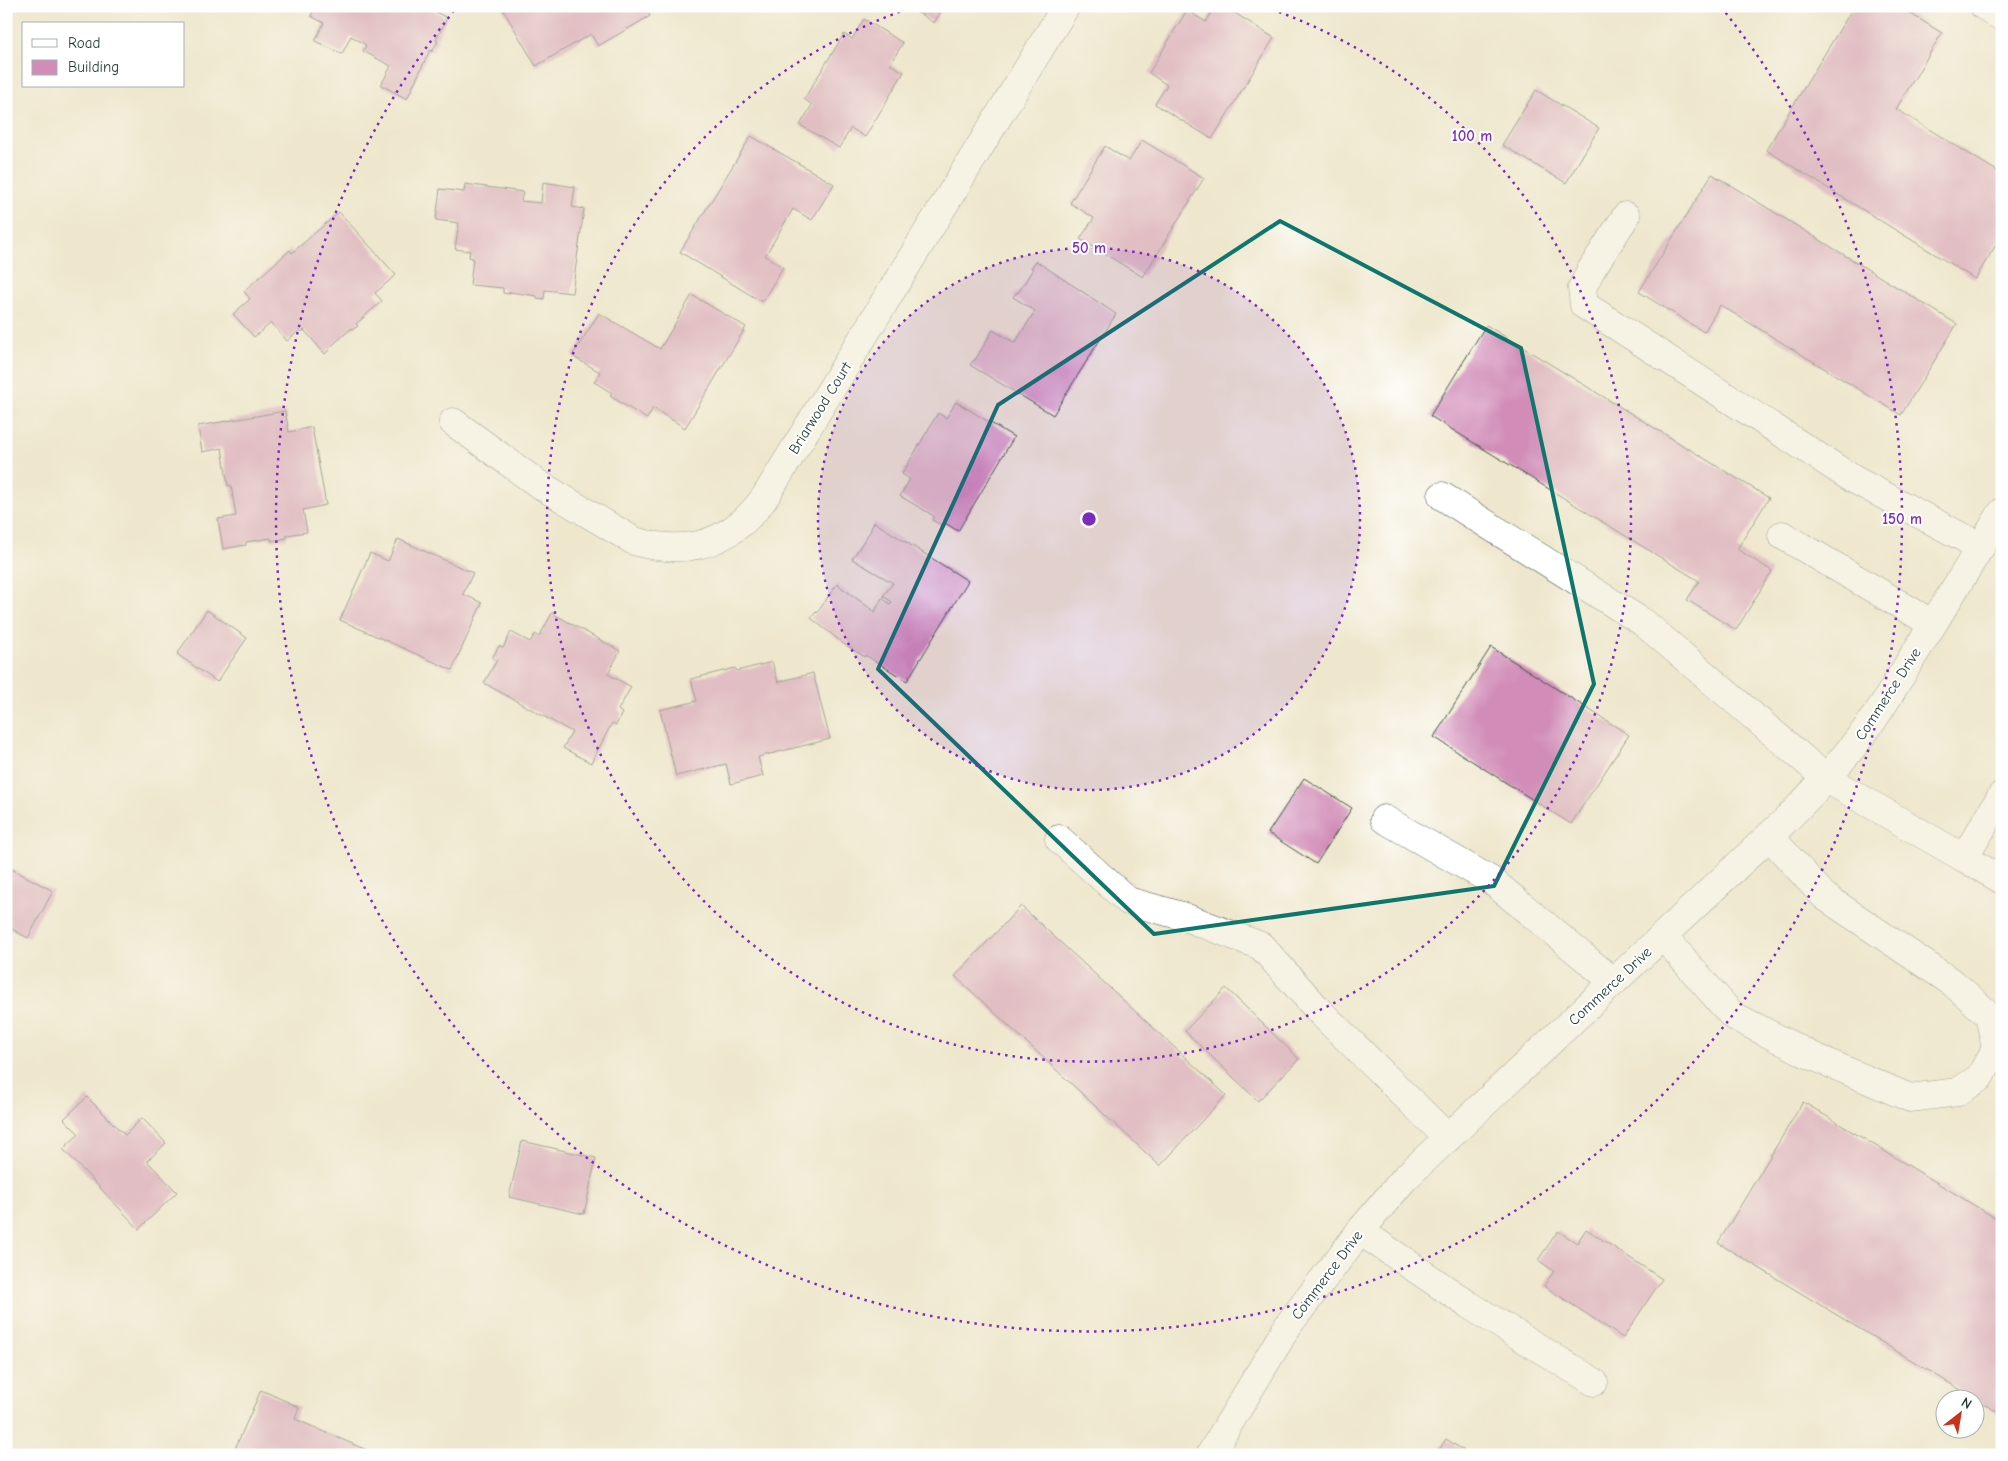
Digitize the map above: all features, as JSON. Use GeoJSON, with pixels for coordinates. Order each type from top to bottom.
{"type":"FeatureCollection","features":[{"type":"Feature","properties":{"kind":"street","name":"Briarwood Court"},"geometry":{"type":"LineString","coordinates":[[453,422],[537,483],[634,541],[652,546],[690,547],[725,535],[740,525],[754,512],[765,497],[1066,6]]}},
{"type":"Feature","properties":{"kind":"street"},"geometry":{"type":"LineString","coordinates":[[1984,6],[2002,17]]}},
{"type":"Feature","properties":{"kind":"street"},"geometry":{"type":"LineString","coordinates":[[1626,216],[1591,270],[1582,288],[1584,305],[1854,479],[1981,547]]}},
{"type":"Feature","properties":{"kind":"street"},"geometry":{"type":"LineString","coordinates":[[1442,496],[1644,623],[1827,779],[2002,880]]}},
{"type":"Feature","properties":{"kind":"street","name":"Commerce Drive"},"geometry":{"type":"LineString","coordinates":[[1210,1455],[1289,1324],[1360,1231],[1405,1178],[1769,836],[1827,779],[1864,734],[2002,512]]}},
{"type":"Feature","properties":{"kind":"street"},"geometry":{"type":"LineString","coordinates":[[1782,535],[1933,624]]}},
{"type":"Feature","properties":{"kind":"street"},"geometry":{"type":"LineString","coordinates":[[1964,858],[2002,795]]}},
{"type":"Feature","properties":{"kind":"street"},"geometry":{"type":"LineString","coordinates":[[1384,819],[1492,881],[1614,982]]}},
{"type":"Feature","properties":{"kind":"street"},"geometry":{"type":"LineString","coordinates":[[1663,936],[1732,1015],[1810,1055],[1910,1098],[1958,1092],[1979,1078],[1996,1049],[1989,1015],[1953,983],[1824,896],[1769,836]]}},
{"type":"Feature","properties":{"kind":"street"},"geometry":{"type":"LineString","coordinates":[[1059,839],[1128,901],[1182,916],[1261,946],[1322,1014],[1448,1138]]}},
{"type":"Feature","properties":{"kind":"street"},"geometry":{"type":"LineString","coordinates":[[1360,1231],[1469,1305],[1594,1382]]}},
{"type":"Feature","properties":{"kind":"highlighted area"},"geometry":{"type":"Polygon","coordinates":[[[1280,221],[1521,348],[1594,684],[1494,886],[1154,934],[878,669],[998,405],[1280,221]]]}},
{"type":"Feature","properties":{"kind":"building"},"geometry":{"type":"Polygon","coordinates":[[[316,6],[434,6],[432,10],[447,18],[436,40],[438,41],[432,52],[430,50],[407,99],[381,85],[391,66],[363,51],[366,45],[351,36],[342,54],[315,41],[324,23],[311,16],[316,6]]]}},
{"type":"Feature","properties":{"kind":"building"},"geometry":{"type":"Polygon","coordinates":[[[501,6],[644,6],[650,16],[598,46],[591,34],[536,66],[501,6]]]}},
{"type":"Feature","properties":{"kind":"building"},"geometry":{"type":"Polygon","coordinates":[[[908,6],[944,6],[934,23],[908,6]]]}},
{"type":"Feature","properties":{"kind":"building"},"geometry":{"type":"Polygon","coordinates":[[[1215,6],[1224,6],[1274,38],[1212,139],[1155,104],[1167,85],[1149,73],[1187,10],[1206,22],[1215,6]]]}},
{"type":"Feature","properties":{"kind":"building"},"geometry":{"type":"Polygon","coordinates":[[[1854,6],[1898,6],[1942,33],[1896,109],[2002,174],[2002,235],[1975,279],[1766,150],[1854,6]]]}},
{"type":"Feature","properties":{"kind":"building"},"geometry":{"type":"Polygon","coordinates":[[[864,19],[903,43],[890,64],[904,72],[865,137],[851,128],[839,148],[800,125],[812,105],[804,99],[844,34],[852,39],[864,19]]]}},
{"type":"Feature","properties":{"kind":"building"},"geometry":{"type":"Polygon","coordinates":[[[1536,90],[1599,128],[1566,183],[1502,145],[1536,90]]]}},
{"type":"Feature","properties":{"kind":"building"},"geometry":{"type":"Polygon","coordinates":[[[751,136],[834,184],[812,220],[793,209],[765,256],[783,267],[762,302],[680,252],[751,136]]]}},
{"type":"Feature","properties":{"kind":"building"},"geometry":{"type":"Polygon","coordinates":[[[1142,140],[1204,178],[1143,277],[1080,239],[1094,218],[1070,203],[1105,146],[1129,161],[1142,140]]]}},
{"type":"Feature","properties":{"kind":"building"},"geometry":{"type":"Polygon","coordinates":[[[1712,174],[1957,324],[1901,415],[1720,305],[1704,332],[1639,292],[1712,174]]]}},
{"type":"Feature","properties":{"kind":"building"},"geometry":{"type":"Polygon","coordinates":[[[543,182],[575,187],[572,207],[584,209],[572,293],[545,290],[544,299],[537,298],[537,296],[510,292],[508,294],[503,293],[503,288],[470,285],[473,258],[469,257],[470,251],[455,249],[459,223],[436,220],[440,189],[464,192],[465,184],[523,192],[521,201],[541,203],[543,182]]]}},
{"type":"Feature","properties":{"kind":"building"},"geometry":{"type":"Polygon","coordinates":[[[339,212],[396,275],[375,293],[382,301],[356,324],[358,326],[352,328],[328,349],[325,354],[304,330],[302,332],[300,330],[287,341],[271,323],[254,337],[233,314],[250,299],[244,291],[290,250],[292,253],[339,212]]]}},
{"type":"Feature","properties":{"kind":"building"},"geometry":{"type":"Polygon","coordinates":[[[1036,261],[1116,314],[1053,415],[970,365],[993,330],[1015,343],[1035,311],[1013,297],[1018,293],[1036,261]]]}},
{"type":"Feature","properties":{"kind":"building"},"geometry":{"type":"Polygon","coordinates":[[[692,295],[746,327],[685,428],[653,408],[647,419],[610,396],[612,393],[594,382],[600,372],[572,356],[599,313],[660,349],[692,295]]]}},
{"type":"Feature","properties":{"kind":"building"},"geometry":{"type":"Polygon","coordinates":[[[1486,325],[1769,498],[1737,549],[1772,571],[1736,630],[1687,600],[1699,581],[1430,416],[1486,325]]]}},
{"type":"Feature","properties":{"kind":"building"},"geometry":{"type":"Polygon","coordinates":[[[956,402],[1014,437],[958,531],[945,523],[943,526],[932,520],[934,516],[900,496],[910,479],[902,474],[938,413],[946,418],[956,402]]]}},
{"type":"Feature","properties":{"kind":"building"},"geometry":{"type":"Polygon","coordinates":[[[285,411],[289,432],[312,427],[326,505],[303,510],[307,532],[287,535],[287,538],[271,541],[271,538],[246,542],[246,545],[223,549],[218,519],[236,516],[231,485],[228,486],[222,448],[202,452],[198,426],[285,411]]]}},
{"type":"Feature","properties":{"kind":"building"},"geometry":{"type":"Polygon","coordinates":[[[874,522],[968,581],[907,681],[844,644],[811,618],[817,613],[837,584],[875,612],[882,598],[890,604],[892,602],[883,596],[893,583],[852,559],[871,530],[874,522]]]}},
{"type":"Feature","properties":{"kind":"building"},"geometry":{"type":"Polygon","coordinates":[[[398,539],[473,573],[463,594],[482,603],[452,670],[340,620],[370,553],[388,561],[398,539]]]}},
{"type":"Feature","properties":{"kind":"building"},"geometry":{"type":"Polygon","coordinates":[[[207,610],[247,638],[217,682],[177,654],[207,610]]]}},
{"type":"Feature","properties":{"kind":"building"},"geometry":{"type":"Polygon","coordinates":[[[552,613],[620,651],[608,674],[631,687],[618,710],[622,713],[616,725],[612,723],[591,763],[563,748],[572,732],[484,683],[497,660],[492,658],[499,646],[503,648],[511,632],[530,642],[535,634],[539,637],[552,613]]]}},
{"type":"Feature","properties":{"kind":"building"},"geometry":{"type":"Polygon","coordinates":[[[1491,647],[1629,735],[1571,824],[1434,737],[1491,647]]]}},
{"type":"Feature","properties":{"kind":"building"},"geometry":{"type":"Polygon","coordinates":[[[772,662],[778,682],[813,673],[830,739],[758,757],[763,776],[731,784],[726,764],[676,776],[660,710],[697,701],[691,679],[735,668],[737,671],[772,662]]]}},
{"type":"Feature","properties":{"kind":"building"},"geometry":{"type":"Polygon","coordinates":[[[1304,778],[1352,808],[1316,864],[1268,833],[1304,778]]]}},
{"type":"Feature","properties":{"kind":"building"},"geometry":{"type":"Polygon","coordinates":[[[6,866],[53,891],[28,938],[6,926],[6,866]]]}},
{"type":"Feature","properties":{"kind":"building"},"geometry":{"type":"Polygon","coordinates":[[[1021,906],[1226,1095],[1160,1166],[955,976],[1021,906]]]}},
{"type":"Feature","properties":{"kind":"building"},"geometry":{"type":"Polygon","coordinates":[[[1226,988],[1299,1059],[1258,1101],[1185,1031],[1226,988]]]}},
{"type":"Feature","properties":{"kind":"building"},"geometry":{"type":"Polygon","coordinates":[[[87,1097],[125,1135],[142,1118],[166,1143],[147,1161],[177,1192],[139,1229],[63,1149],[79,1134],[64,1119],[87,1097]]]}},
{"type":"Feature","properties":{"kind":"building"},"geometry":{"type":"Polygon","coordinates":[[[1803,1102],[2002,1222],[2002,1415],[1986,1405],[1986,1388],[1957,1388],[1718,1243],[1803,1102]]]}},
{"type":"Feature","properties":{"kind":"building"},"geometry":{"type":"Polygon","coordinates":[[[522,1141],[596,1158],[584,1214],[509,1197],[522,1141]]]}},
{"type":"Feature","properties":{"kind":"building"},"geometry":{"type":"Polygon","coordinates":[[[1586,1229],[1662,1279],[1623,1338],[1544,1286],[1554,1271],[1538,1260],[1558,1231],[1577,1243],[1586,1229]]]}},
{"type":"Feature","properties":{"kind":"building"},"geometry":{"type":"Polygon","coordinates":[[[261,1390],[299,1407],[295,1419],[371,1452],[370,1455],[243,1455],[234,1451],[261,1390]]]}},
{"type":"Feature","properties":{"kind":"building"},"geometry":{"type":"Polygon","coordinates":[[[1446,1439],[1471,1455],[1436,1455],[1446,1439]]]}}]}
